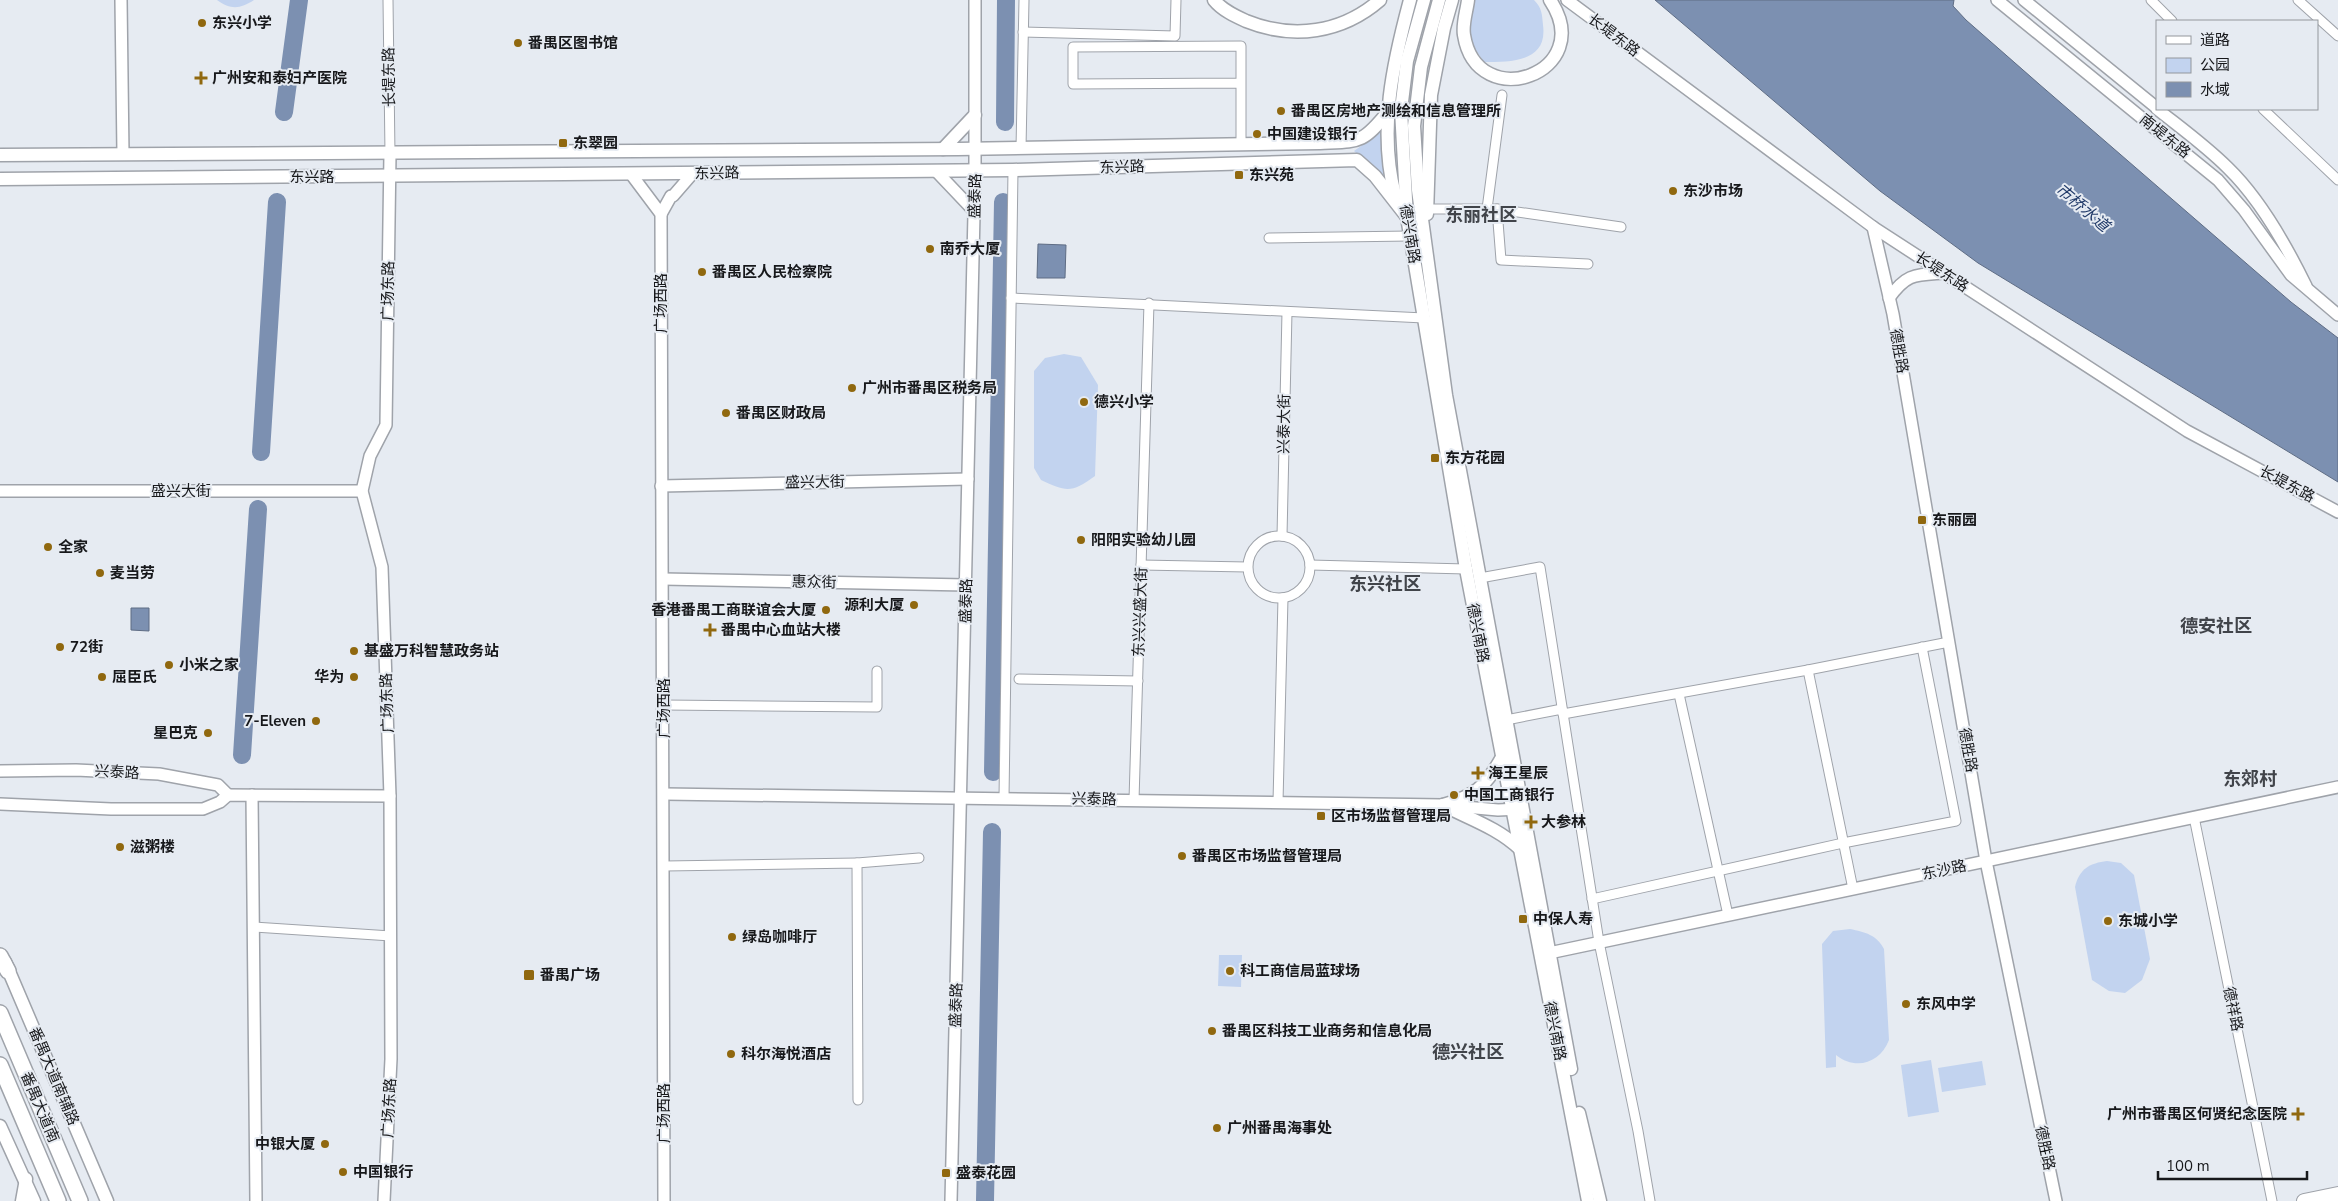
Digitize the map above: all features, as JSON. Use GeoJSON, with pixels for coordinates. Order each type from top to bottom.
{"type":"FeatureCollection","features":[{"type":"Feature","properties":{"kind":"highway"},"geometry":{"type":"LineString","coordinates":[[0,956],[8,971]]}},
{"type":"Feature","properties":{"kind":"highway","name":"番禺大道南"},"geometry":{"type":"LineString","coordinates":[[0,1013],[80,1201]]}},
{"type":"Feature","properties":{"kind":"highway","name":"番禺大道南"},"geometry":{"type":"LineString","coordinates":[[0,1065],[58,1201]]}},
{"type":"Feature","properties":{"kind":"main road"},"geometry":{"type":"LineString","coordinates":[[1214,0],[1218,5],[1238,17],[1259,26],[1296,32],[1320,30],[1352,21],[1380,0]]}},
{"type":"Feature","properties":{"kind":"main road"},"geometry":{"type":"LineString","coordinates":[[1397,203],[1390,178],[1388,112],[1391,75],[1410,0]]}},
{"type":"Feature","properties":{"kind":"main road","name":"德兴南路"},"geometry":{"type":"LineString","coordinates":[[1424,0],[1407,61],[1401,127],[1407,217],[1466,569],[1501,758],[1517,809],[1549,953],[1580,1117],[1600,1201]]}},
{"type":"Feature","properties":{"kind":"main road","name":"德兴南路"},"geometry":{"type":"LineString","coordinates":[[1439,0],[1421,66],[1414,126],[1418,190],[1446,395],[1506,720],[1520,849],[1588,1201]]}},
{"type":"Feature","properties":{"kind":"main road"},"geometry":{"type":"LineString","coordinates":[[1427,259],[1432,95],[1444,28],[1452,0]]}},
{"type":"Feature","properties":{"kind":"main road"},"geometry":{"type":"LineString","coordinates":[[1468,0],[1463,33],[1472,59],[1486,72],[1516,79],[1527,78],[1538,73],[1550,64],[1555,55],[1561,34],[1552,4]]}},
{"type":"Feature","properties":{"kind":"main road","name":"东兴路"},"geometry":{"type":"LineString","coordinates":[[0,155],[890,150],[1358,141],[1373,130],[1388,112]]}},
{"type":"Feature","properties":{"kind":"main road"},"geometry":{"type":"LineString","coordinates":[[944,149],[976,115]]}},
{"type":"Feature","properties":{"kind":"main road"},"geometry":{"type":"LineString","coordinates":[[1061,147],[1061,169]]}},
{"type":"Feature","properties":{"kind":"main road"},"geometry":{"type":"LineString","coordinates":[[890,150],[890,171]]}},
{"type":"Feature","properties":{"kind":"main road","name":"东兴路"},"geometry":{"type":"LineString","coordinates":[[0,179],[975,171],[1357,160],[1375,176],[1407,217]]}},
{"type":"Feature","properties":{"kind":"main road"},"geometry":{"type":"LineString","coordinates":[[1444,805],[1467,798],[1492,775],[1501,758]]}},
{"type":"Feature","properties":{"kind":"main road"},"geometry":{"type":"LineString","coordinates":[[1444,805],[1492,827],[1520,849]]}},
{"type":"Feature","properties":{"kind":"main road","name":"番禺大道南辅路"},"geometry":{"type":"LineString","coordinates":[[0,950],[107,1199]]}},
{"type":"Feature","properties":{"kind":"main road"},"geometry":{"type":"LineString","coordinates":[[0,1126],[26,1179],[34,1201]]}},
{"type":"Feature","properties":{"kind":"main road"},"geometry":{"type":"LineString","coordinates":[[22,1201],[26,1179]]}},
{"type":"Feature","properties":{"kind":"main road"},"geometry":{"type":"LineString","coordinates":[[2304,1201],[2338,1194]]}},
{"type":"Feature","properties":{"kind":"street"},"geometry":{"type":"LineString","coordinates":[[121,0],[123,154]]}},
{"type":"Feature","properties":{"kind":"street","name":"长堤东路"},"geometry":{"type":"LineString","coordinates":[[388,0],[390,154]]}},
{"type":"Feature","properties":{"kind":"street","name":"盛泰路"},"geometry":{"type":"LineString","coordinates":[[951,1201],[962,798],[976,115],[976,0]]}},
{"type":"Feature","properties":{"kind":"street"},"geometry":{"type":"LineString","coordinates":[[1021,148],[1024,0]]}},
{"type":"Feature","properties":{"kind":"street"},"geometry":{"type":"LineString","coordinates":[[1023,32],[1174,36],[1176,0]]}},
{"type":"Feature","properties":{"kind":"street","name":"长堤东路"},"geometry":{"type":"LineString","coordinates":[[1567,0],[1873,227],[2187,430],[2338,512]]}},
{"type":"Feature","properties":{"kind":"street","name":"南堤东路"},"geometry":{"type":"LineString","coordinates":[[1998,0],[2218,180],[2244,210],[2291,275],[2311,294],[2338,315]]}},
{"type":"Feature","properties":{"kind":"street","name":"南堤东路"},"geometry":{"type":"LineString","coordinates":[[2024,0],[2156,107]]}},
{"type":"Feature","properties":{"kind":"street"},"geometry":{"type":"LineString","coordinates":[[2152,0],[2171,20]]}},
{"type":"Feature","properties":{"kind":"street"},"geometry":{"type":"LineString","coordinates":[[2298,0],[2338,36]]}},
{"type":"Feature","properties":{"kind":"street"},"geometry":{"type":"LineString","coordinates":[[1241,83],[1073,84],[1073,48],[1241,46],[1242,144]]}},
{"type":"Feature","properties":{"kind":"street"},"geometry":{"type":"LineString","coordinates":[[1487,209],[1502,96]]}},
{"type":"Feature","properties":{"kind":"street","name":"南堤东路"},"geometry":{"type":"LineString","coordinates":[[2159,110],[2223,163],[2256,201],[2311,294]]}},
{"type":"Feature","properties":{"kind":"street"},"geometry":{"type":"LineString","coordinates":[[2264,110],[2338,180]]}},
{"type":"Feature","properties":{"kind":"street","name":"广场东路"},"geometry":{"type":"LineString","coordinates":[[384,1201],[391,1059],[390,796],[382,567],[362,491],[370,456],[386,425],[390,154]]}},
{"type":"Feature","properties":{"kind":"street"},"geometry":{"type":"LineString","coordinates":[[1004,798],[1013,170]]}},
{"type":"Feature","properties":{"kind":"street"},"geometry":{"type":"LineString","coordinates":[[936,171],[974,212]]}},
{"type":"Feature","properties":{"kind":"street"},"geometry":{"type":"LineString","coordinates":[[631,174],[661,214],[671,196],[693,173]]}},
{"type":"Feature","properties":{"kind":"street"},"geometry":{"type":"LineString","coordinates":[[1428,208],[1497,209],[1621,227]]}},
{"type":"Feature","properties":{"kind":"street"},"geometry":{"type":"LineString","coordinates":[[1497,209],[1501,260],[1588,264]]}},
{"type":"Feature","properties":{"kind":"street","name":"广场西路"},"geometry":{"type":"LineString","coordinates":[[661,214],[661,486],[665,794],[664,1201]]}},
{"type":"Feature","properties":{"kind":"street","name":"德胜路"},"geometry":{"type":"LineString","coordinates":[[1873,227],[1889,298],[1986,861],[2056,1201]]}},
{"type":"Feature","properties":{"kind":"street"},"geometry":{"type":"LineString","coordinates":[[1270,238],[1410,236]]}},
{"type":"Feature","properties":{"kind":"street"},"geometry":{"type":"LineString","coordinates":[[1889,298],[1900,282],[1919,275],[1944,273]]}},
{"type":"Feature","properties":{"kind":"street"},"geometry":{"type":"LineString","coordinates":[[1011,298],[1149,303],[1286,312],[1424,318]]}},
{"type":"Feature","properties":{"kind":"street","name":"东兴兴盛大街"},"geometry":{"type":"LineString","coordinates":[[1134,800],[1149,303]]}},
{"type":"Feature","properties":{"kind":"street","name":"兴泰大街"},"geometry":{"type":"LineString","coordinates":[[1282,536],[1286,312]]}},
{"type":"Feature","properties":{"kind":"street","name":"盛兴大街"},"geometry":{"type":"LineString","coordinates":[[661,486],[968,479]]}},
{"type":"Feature","properties":{"kind":"street","name":"盛兴大街"},"geometry":{"type":"LineString","coordinates":[[0,491],[362,491]]}},
{"type":"Feature","properties":{"kind":"street"},"geometry":{"type":"LineString","coordinates":[[1282,536],[1290,538],[1304,547],[1310,565],[1306,583],[1300,590],[1283,598],[1274,598],[1258,590],[1252,584],[1247,567],[1254,548],[1262,541],[1282,536]]}},
{"type":"Feature","properties":{"kind":"street"},"geometry":{"type":"LineString","coordinates":[[1141,565],[1247,567]]}},
{"type":"Feature","properties":{"kind":"street"},"geometry":{"type":"LineString","coordinates":[[1310,565],[1466,569]]}},
{"type":"Feature","properties":{"kind":"street"},"geometry":{"type":"LineString","coordinates":[[1480,578],[1540,567],[1599,942],[1638,1131],[1650,1201]]}},
{"type":"Feature","properties":{"kind":"street","name":"惠众街"},"geometry":{"type":"LineString","coordinates":[[663,579],[966,585]]}},
{"type":"Feature","properties":{"kind":"street"},"geometry":{"type":"LineString","coordinates":[[1278,802],[1283,598]]}},
{"type":"Feature","properties":{"kind":"street"},"geometry":{"type":"LineString","coordinates":[[1506,720],[1679,694],[1949,642]]}},
{"type":"Feature","properties":{"kind":"street"},"geometry":{"type":"LineString","coordinates":[[1592,899],[1844,843],[1956,821],[1922,647]]}},
{"type":"Feature","properties":{"kind":"street"},"geometry":{"type":"LineString","coordinates":[[1808,670],[1853,889]]}},
{"type":"Feature","properties":{"kind":"street"},"geometry":{"type":"LineString","coordinates":[[664,705],[876,707],[877,671]]}},
{"type":"Feature","properties":{"kind":"street"},"geometry":{"type":"LineString","coordinates":[[1019,679],[1138,681]]}},
{"type":"Feature","properties":{"kind":"street"},"geometry":{"type":"LineString","coordinates":[[1679,694],[1728,915]]}},
{"type":"Feature","properties":{"kind":"street","name":"兴泰路"},"geometry":{"type":"LineString","coordinates":[[0,771],[76,770],[159,774],[218,785],[228,795]]}},
{"type":"Feature","properties":{"kind":"street","name":"东沙路"},"geometry":{"type":"LineString","coordinates":[[1549,953],[2338,787]]}},
{"type":"Feature","properties":{"kind":"street","name":"兴泰路"},"geometry":{"type":"LineString","coordinates":[[665,794],[1278,802],[1444,805],[1517,809]]}},
{"type":"Feature","properties":{"kind":"street"},"geometry":{"type":"LineString","coordinates":[[0,804],[111,809],[203,809],[220,802],[228,795],[390,796]]}},
{"type":"Feature","properties":{"kind":"street"},"geometry":{"type":"LineString","coordinates":[[252,795],[256,1201]]}},
{"type":"Feature","properties":{"kind":"street","name":"德祥路"},"geometry":{"type":"LineString","coordinates":[[2194,817],[2272,1201]]}},
{"type":"Feature","properties":{"kind":"street"},"geometry":{"type":"LineString","coordinates":[[665,866],[857,863],[919,858]]}},
{"type":"Feature","properties":{"kind":"street"},"geometry":{"type":"LineString","coordinates":[[857,863],[858,1100]]}},
{"type":"Feature","properties":{"kind":"street"},"geometry":{"type":"LineString","coordinates":[[253,927],[390,936]]}},
{"type":"Feature","properties":{"kind":"green space"},"geometry":{"type":"Polygon","coordinates":[[[217,0],[254,0],[240,7],[231,7],[217,0]]]}},
{"type":"Feature","properties":{"kind":"green space"},"geometry":{"type":"Polygon","coordinates":[[[1473,0],[1534,0],[1540,9],[1543,25],[1543,37],[1540,46],[1534,53],[1516,60],[1484,62],[1470,42],[1469,24],[1473,0]]]}},
{"type":"Feature","properties":{"kind":"green space"},"geometry":{"type":"Polygon","coordinates":[[[1385,129],[1388,183],[1354,151],[1385,129]]]}},
{"type":"Feature","properties":{"kind":"green space"},"geometry":{"type":"Polygon","coordinates":[[[1064,354],[1081,357],[1098,385],[1095,476],[1069,489],[1057,487],[1041,480],[1034,468],[1034,371],[1045,358],[1064,354]]]}},
{"type":"Feature","properties":{"kind":"green space"},"geometry":{"type":"Polygon","coordinates":[[[2107,861],[2121,863],[2134,875],[2150,959],[2142,980],[2125,993],[2109,991],[2092,980],[2075,887],[2082,871],[2095,863],[2107,861]]]}},
{"type":"Feature","properties":{"kind":"green space"},"geometry":{"type":"Polygon","coordinates":[[[1850,929],[1861,931],[1874,937],[1884,949],[1889,1040],[1885,1048],[1874,1059],[1867,1062],[1851,1063],[1836,1055],[1836,1067],[1826,1068],[1822,944],[1833,931],[1850,929]]]}},
{"type":"Feature","properties":{"kind":"green space","name":"科工商信局蓝球场"},"geometry":{"type":"Polygon","coordinates":[[[1219,955],[1242,955],[1241,987],[1218,986],[1219,955]]]}},
{"type":"Feature","properties":{"kind":"green space"},"geometry":{"type":"Polygon","coordinates":[[[1931,1060],[1939,1112],[1908,1117],[1901,1065],[1931,1060]]]}},
{"type":"Feature","properties":{"kind":"green space"},"geometry":{"type":"Polygon","coordinates":[[[1982,1061],[1986,1085],[1942,1092],[1938,1068],[1982,1061]]]}},
{"type":"Feature","properties":{"kind":"water","name":"市桥水道"},"geometry":{"type":"Polygon","coordinates":[[[1655,0],[1954,0],[1953,6],[1966,20],[2291,302],[2338,338],[2338,482],[1978,263],[1880,191],[1655,0]]]}},
{"type":"Feature","properties":{"kind":"water"},"geometry":{"type":"Polygon","coordinates":[[[1038,244],[1066,245],[1065,278],[1037,278],[1038,244]]]}},
{"type":"Feature","properties":{"kind":"water"},"geometry":{"type":"Polygon","coordinates":[[[131,608],[149,608],[149,631],[131,630],[131,608]]]}},
{"type":"Feature","properties":{"kind":"waterway"},"geometry":{"type":"LineString","coordinates":[[284,112],[299,0]]}},
{"type":"Feature","properties":{"kind":"waterway"},"geometry":{"type":"LineString","coordinates":[[1005,122],[1006,0]]}},
{"type":"Feature","properties":{"kind":"waterway"},"geometry":{"type":"LineString","coordinates":[[261,452],[277,202]]}},
{"type":"Feature","properties":{"kind":"waterway"},"geometry":{"type":"LineString","coordinates":[[993,772],[1003,202]]}},
{"type":"Feature","properties":{"kind":"waterway"},"geometry":{"type":"LineString","coordinates":[[242,755],[258,509]]}},
{"type":"Feature","properties":{"kind":"waterway"},"geometry":{"type":"LineString","coordinates":[[985,1201],[992,832]]}},
{"type":"Feature","properties":{"kind":"place","name":"东兴小学"},"geometry":{"type":"Point","coordinates":[202,23]}},
{"type":"Feature","properties":{"kind":"place","name":"番禺区图书馆"},"geometry":{"type":"Point","coordinates":[518,43]}},
{"type":"Feature","properties":{"kind":"place","name":"广州安和泰妇产医院"},"geometry":{"type":"Point","coordinates":[201,78]}},
{"type":"Feature","properties":{"kind":"place","name":"番禺区房地产测绘和信息管理所"},"geometry":{"type":"Point","coordinates":[1281,111]}},
{"type":"Feature","properties":{"kind":"place","name":"中国建设银行"},"geometry":{"type":"Point","coordinates":[1257,134]}},
{"type":"Feature","properties":{"kind":"place","name":"东翠园"},"geometry":{"type":"Point","coordinates":[563,143]}},
{"type":"Feature","properties":{"kind":"place","name":"东兴苑"},"geometry":{"type":"Point","coordinates":[1239,175]}},
{"type":"Feature","properties":{"kind":"place","name":"东沙市场"},"geometry":{"type":"Point","coordinates":[1673,191]}},
{"type":"Feature","properties":{"kind":"place","name":"南乔大厦"},"geometry":{"type":"Point","coordinates":[930,249]}},
{"type":"Feature","properties":{"kind":"place","name":"番禺区人民检察院"},"geometry":{"type":"Point","coordinates":[702,272]}},
{"type":"Feature","properties":{"kind":"place","name":"广州市番禺区税务局"},"geometry":{"type":"Point","coordinates":[852,388]}},
{"type":"Feature","properties":{"kind":"place","name":"德兴小学"},"geometry":{"type":"Point","coordinates":[1084,402]}},
{"type":"Feature","properties":{"kind":"place","name":"番禺区财政局"},"geometry":{"type":"Point","coordinates":[726,413]}},
{"type":"Feature","properties":{"kind":"place","name":"东方花园"},"geometry":{"type":"Point","coordinates":[1435,458]}},
{"type":"Feature","properties":{"kind":"place","name":"东丽园"},"geometry":{"type":"Point","coordinates":[1922,520]}},
{"type":"Feature","properties":{"kind":"place","name":"阳阳实验幼儿园"},"geometry":{"type":"Point","coordinates":[1081,540]}},
{"type":"Feature","properties":{"kind":"place","name":"全家"},"geometry":{"type":"Point","coordinates":[48,547]}},
{"type":"Feature","properties":{"kind":"place","name":"麦当劳"},"geometry":{"type":"Point","coordinates":[100,573]}},
{"type":"Feature","properties":{"kind":"place","name":"源利大厦"},"geometry":{"type":"Point","coordinates":[914,605]}},
{"type":"Feature","properties":{"kind":"place","name":"香港番禺工商联谊会大厦"},"geometry":{"type":"Point","coordinates":[826,610]}},
{"type":"Feature","properties":{"kind":"place","name":"番禺中心血站大楼"},"geometry":{"type":"Point","coordinates":[710,630]}},
{"type":"Feature","properties":{"kind":"place","name":"72街"},"geometry":{"type":"Point","coordinates":[60,647]}},
{"type":"Feature","properties":{"kind":"place","name":"基盛万科智慧政务站"},"geometry":{"type":"Point","coordinates":[354,651]}},
{"type":"Feature","properties":{"kind":"place","name":"小米之家"},"geometry":{"type":"Point","coordinates":[169,665]}},
{"type":"Feature","properties":{"kind":"place","name":"屈臣氏"},"geometry":{"type":"Point","coordinates":[102,677]}},
{"type":"Feature","properties":{"kind":"place","name":"华为"},"geometry":{"type":"Point","coordinates":[354,677]}},
{"type":"Feature","properties":{"kind":"place","name":"7-Eleven"},"geometry":{"type":"Point","coordinates":[316,721]}},
{"type":"Feature","properties":{"kind":"place","name":"星巴克"},"geometry":{"type":"Point","coordinates":[208,733]}},
{"type":"Feature","properties":{"kind":"place","name":"海王星辰"},"geometry":{"type":"Point","coordinates":[1478,773]}},
{"type":"Feature","properties":{"kind":"place","name":"中国工商银行"},"geometry":{"type":"Point","coordinates":[1454,795]}},
{"type":"Feature","properties":{"kind":"place","name":"区市场监督管理局"},"geometry":{"type":"Point","coordinates":[1321,816]}},
{"type":"Feature","properties":{"kind":"place","name":"大参林"},"geometry":{"type":"Point","coordinates":[1531,822]}},
{"type":"Feature","properties":{"kind":"place","name":"滋粥楼"},"geometry":{"type":"Point","coordinates":[120,847]}},
{"type":"Feature","properties":{"kind":"place","name":"番禺区市场监督管理局"},"geometry":{"type":"Point","coordinates":[1182,856]}},
{"type":"Feature","properties":{"kind":"place","name":"中保人寿"},"geometry":{"type":"Point","coordinates":[1523,919]}},
{"type":"Feature","properties":{"kind":"place","name":"东城小学"},"geometry":{"type":"Point","coordinates":[2108,921]}},
{"type":"Feature","properties":{"kind":"place","name":"绿岛咖啡厅"},"geometry":{"type":"Point","coordinates":[732,937]}},
{"type":"Feature","properties":{"kind":"place","name":"科工商信局蓝球场"},"geometry":{"type":"Point","coordinates":[1230,971]}},
{"type":"Feature","properties":{"kind":"place","name":"番禺广场"},"geometry":{"type":"Point","coordinates":[529,975]}},
{"type":"Feature","properties":{"kind":"place","name":"东风中学"},"geometry":{"type":"Point","coordinates":[1906,1004]}},
{"type":"Feature","properties":{"kind":"place","name":"番禺区科技工业商务和信息化局"},"geometry":{"type":"Point","coordinates":[1212,1031]}},
{"type":"Feature","properties":{"kind":"place","name":"科尔海悦酒店"},"geometry":{"type":"Point","coordinates":[731,1054]}},
{"type":"Feature","properties":{"kind":"place","name":"广州市番禺区何贤纪念医院"},"geometry":{"type":"Point","coordinates":[2298,1114]}},
{"type":"Feature","properties":{"kind":"place","name":"广州番禺海事处"},"geometry":{"type":"Point","coordinates":[1217,1128]}},
{"type":"Feature","properties":{"kind":"place","name":"中银大厦"},"geometry":{"type":"Point","coordinates":[325,1144]}},
{"type":"Feature","properties":{"kind":"place","name":"中国银行"},"geometry":{"type":"Point","coordinates":[343,1172]}},
{"type":"Feature","properties":{"kind":"place","name":"盛泰花园"},"geometry":{"type":"Point","coordinates":[946,1173]}},
{"type":"Feature","properties":{"kind":"district","name":"东丽社区"},"geometry":{"type":"Point","coordinates":[1481,215]}},
{"type":"Feature","properties":{"kind":"district","name":"东兴社区"},"geometry":{"type":"Point","coordinates":[1385,584]}},
{"type":"Feature","properties":{"kind":"district","name":"德安社区"},"geometry":{"type":"Point","coordinates":[2216,626]}},
{"type":"Feature","properties":{"kind":"district","name":"东郊村"},"geometry":{"type":"Point","coordinates":[2250,779]}},
{"type":"Feature","properties":{"kind":"district","name":"德兴社区"},"geometry":{"type":"Point","coordinates":[1468,1052]}}]}
